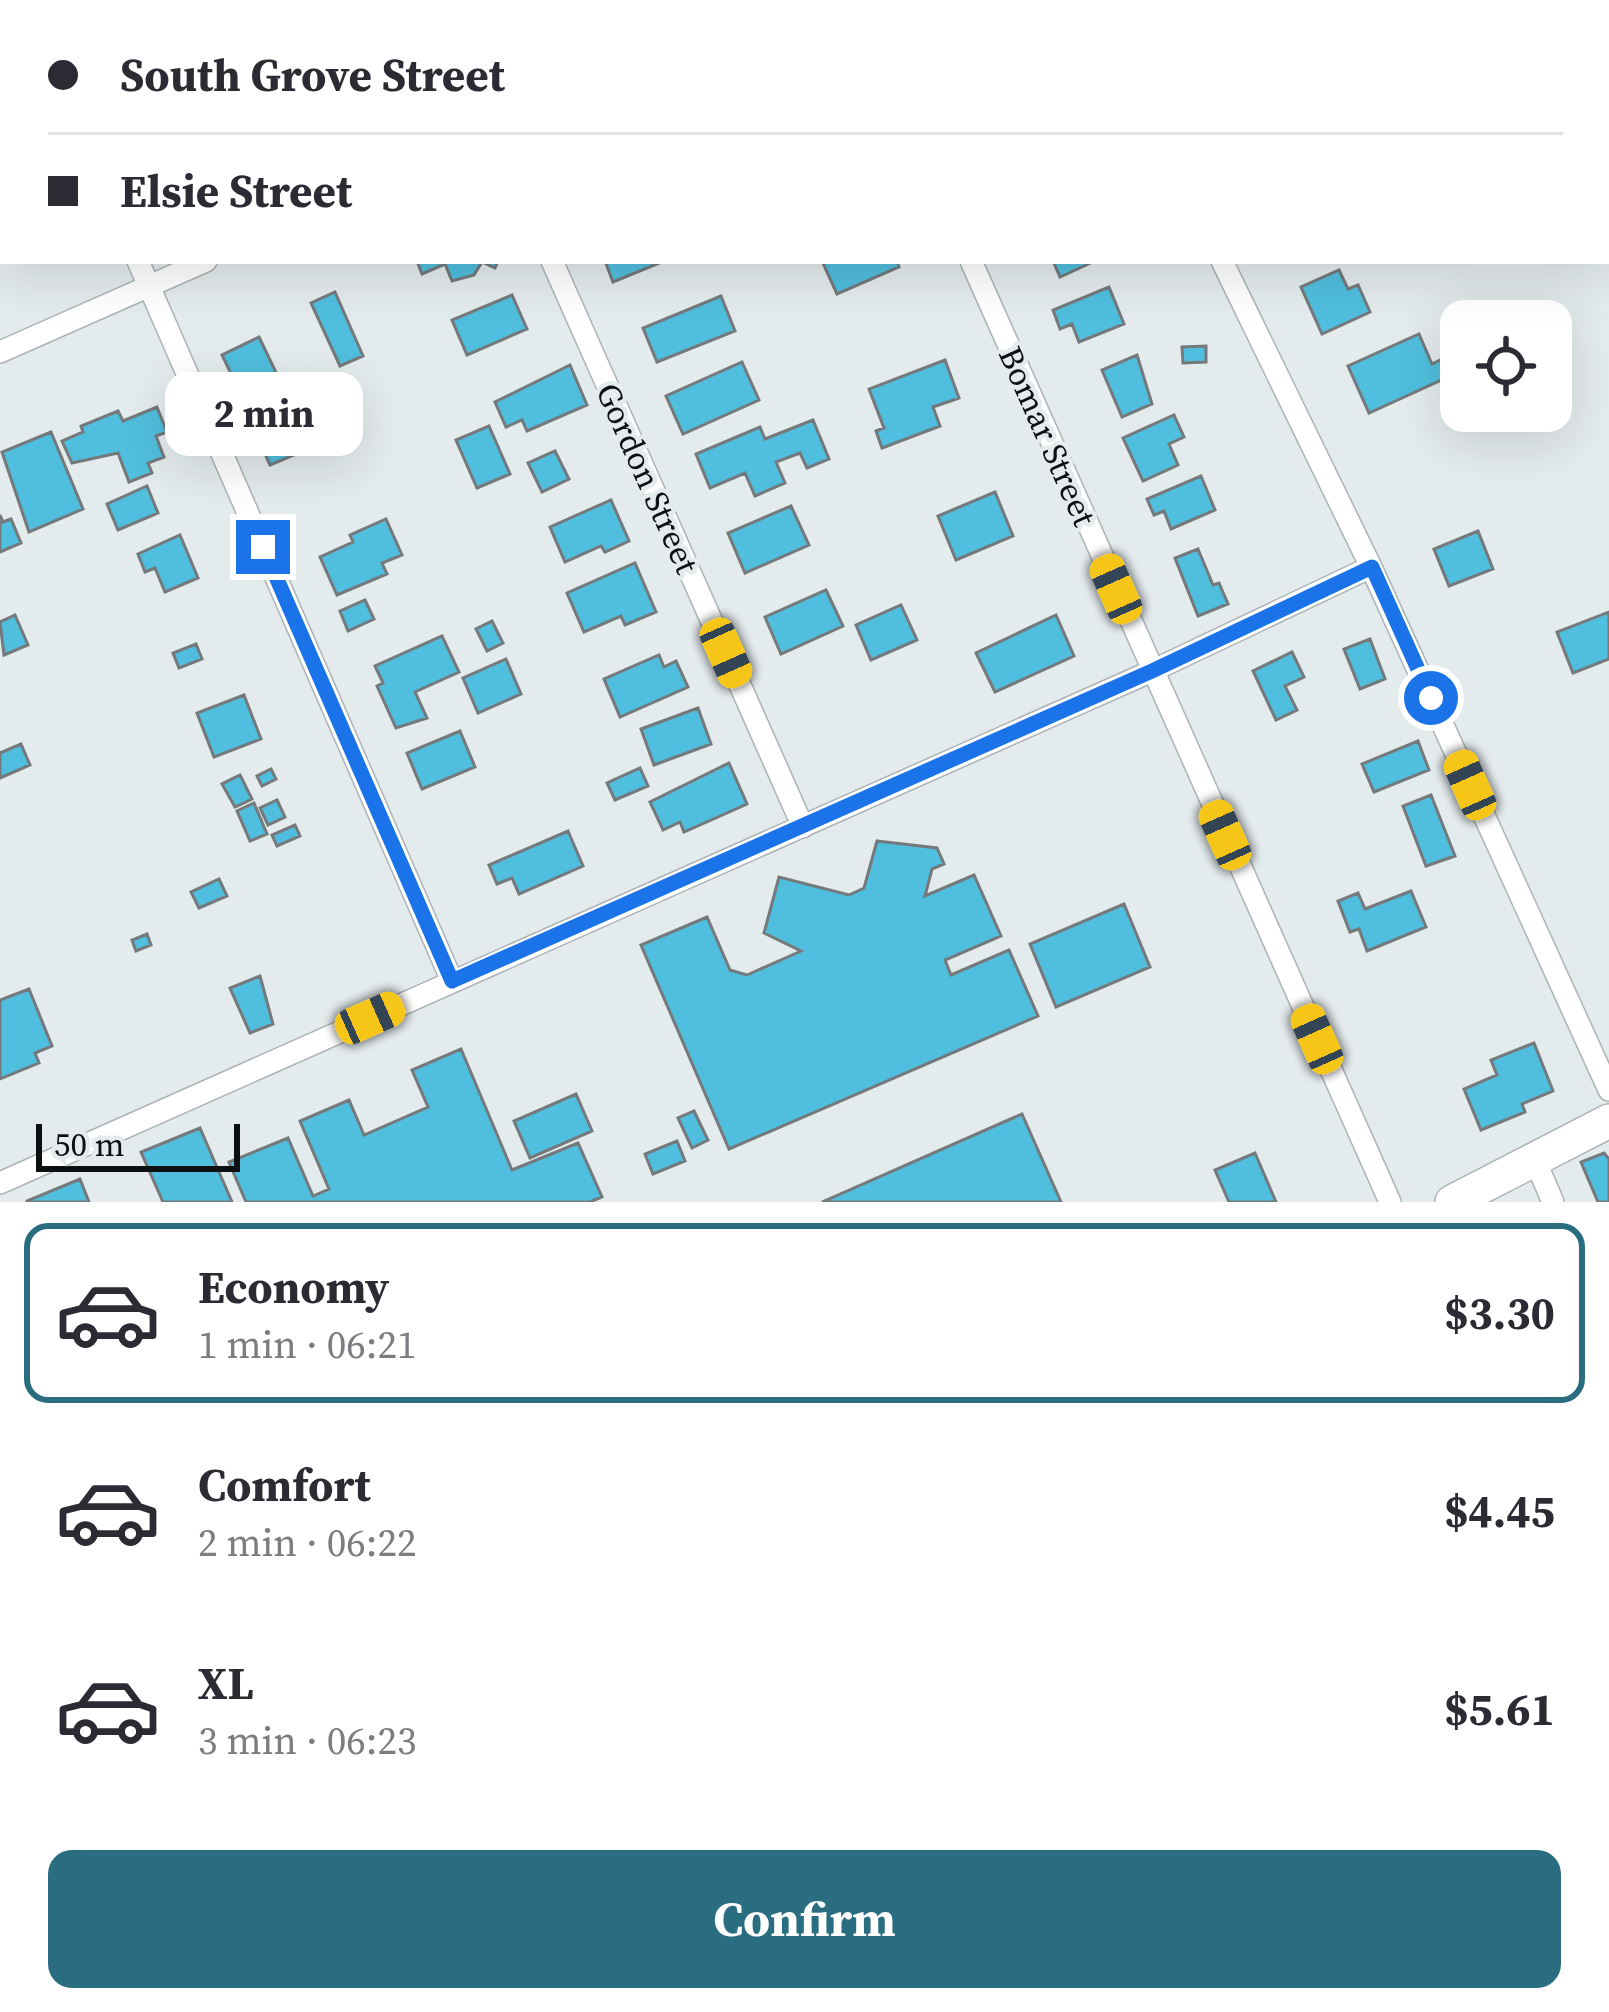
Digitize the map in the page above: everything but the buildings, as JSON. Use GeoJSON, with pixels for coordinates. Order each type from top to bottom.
{"type":"FeatureCollection","features":[{"type":"Feature","properties":{"kind":"street"},"geometry":{"type":"LineString","coordinates":[[139,264],[452,981]]}},
{"type":"Feature","properties":{"kind":"street"},"geometry":{"type":"LineString","coordinates":[[0,352],[199,264]]}},
{"type":"Feature","properties":{"kind":"street","name":"Gordon Street"},"geometry":{"type":"LineString","coordinates":[[553,264],[803,827]]}},
{"type":"Feature","properties":{"kind":"street","name":"Bomar Street"},"geometry":{"type":"LineString","coordinates":[[972,264],[1390,1202]]}},
{"type":"Feature","properties":{"kind":"street"},"geometry":{"type":"LineString","coordinates":[[1223,264],[1372,567],[1609,1090]]}},
{"type":"Feature","properties":{"kind":"street"},"geometry":{"type":"LineString","coordinates":[[0,1183],[1152,671],[1372,567]]}},
{"type":"Feature","properties":{"kind":"street"},"geometry":{"type":"LineString","coordinates":[[1452,1202],[1609,1120]]}},
{"type":"Feature","properties":{"kind":"street"},"geometry":{"type":"LineString","coordinates":[[1534,1158],[1553,1202]]}},
{"type":"Feature","properties":{"kind":"route"},"geometry":{"type":"LineString","coordinates":[[263,547],[452,981],[1152,671],[1372,567],[1431,698]]}}]}
